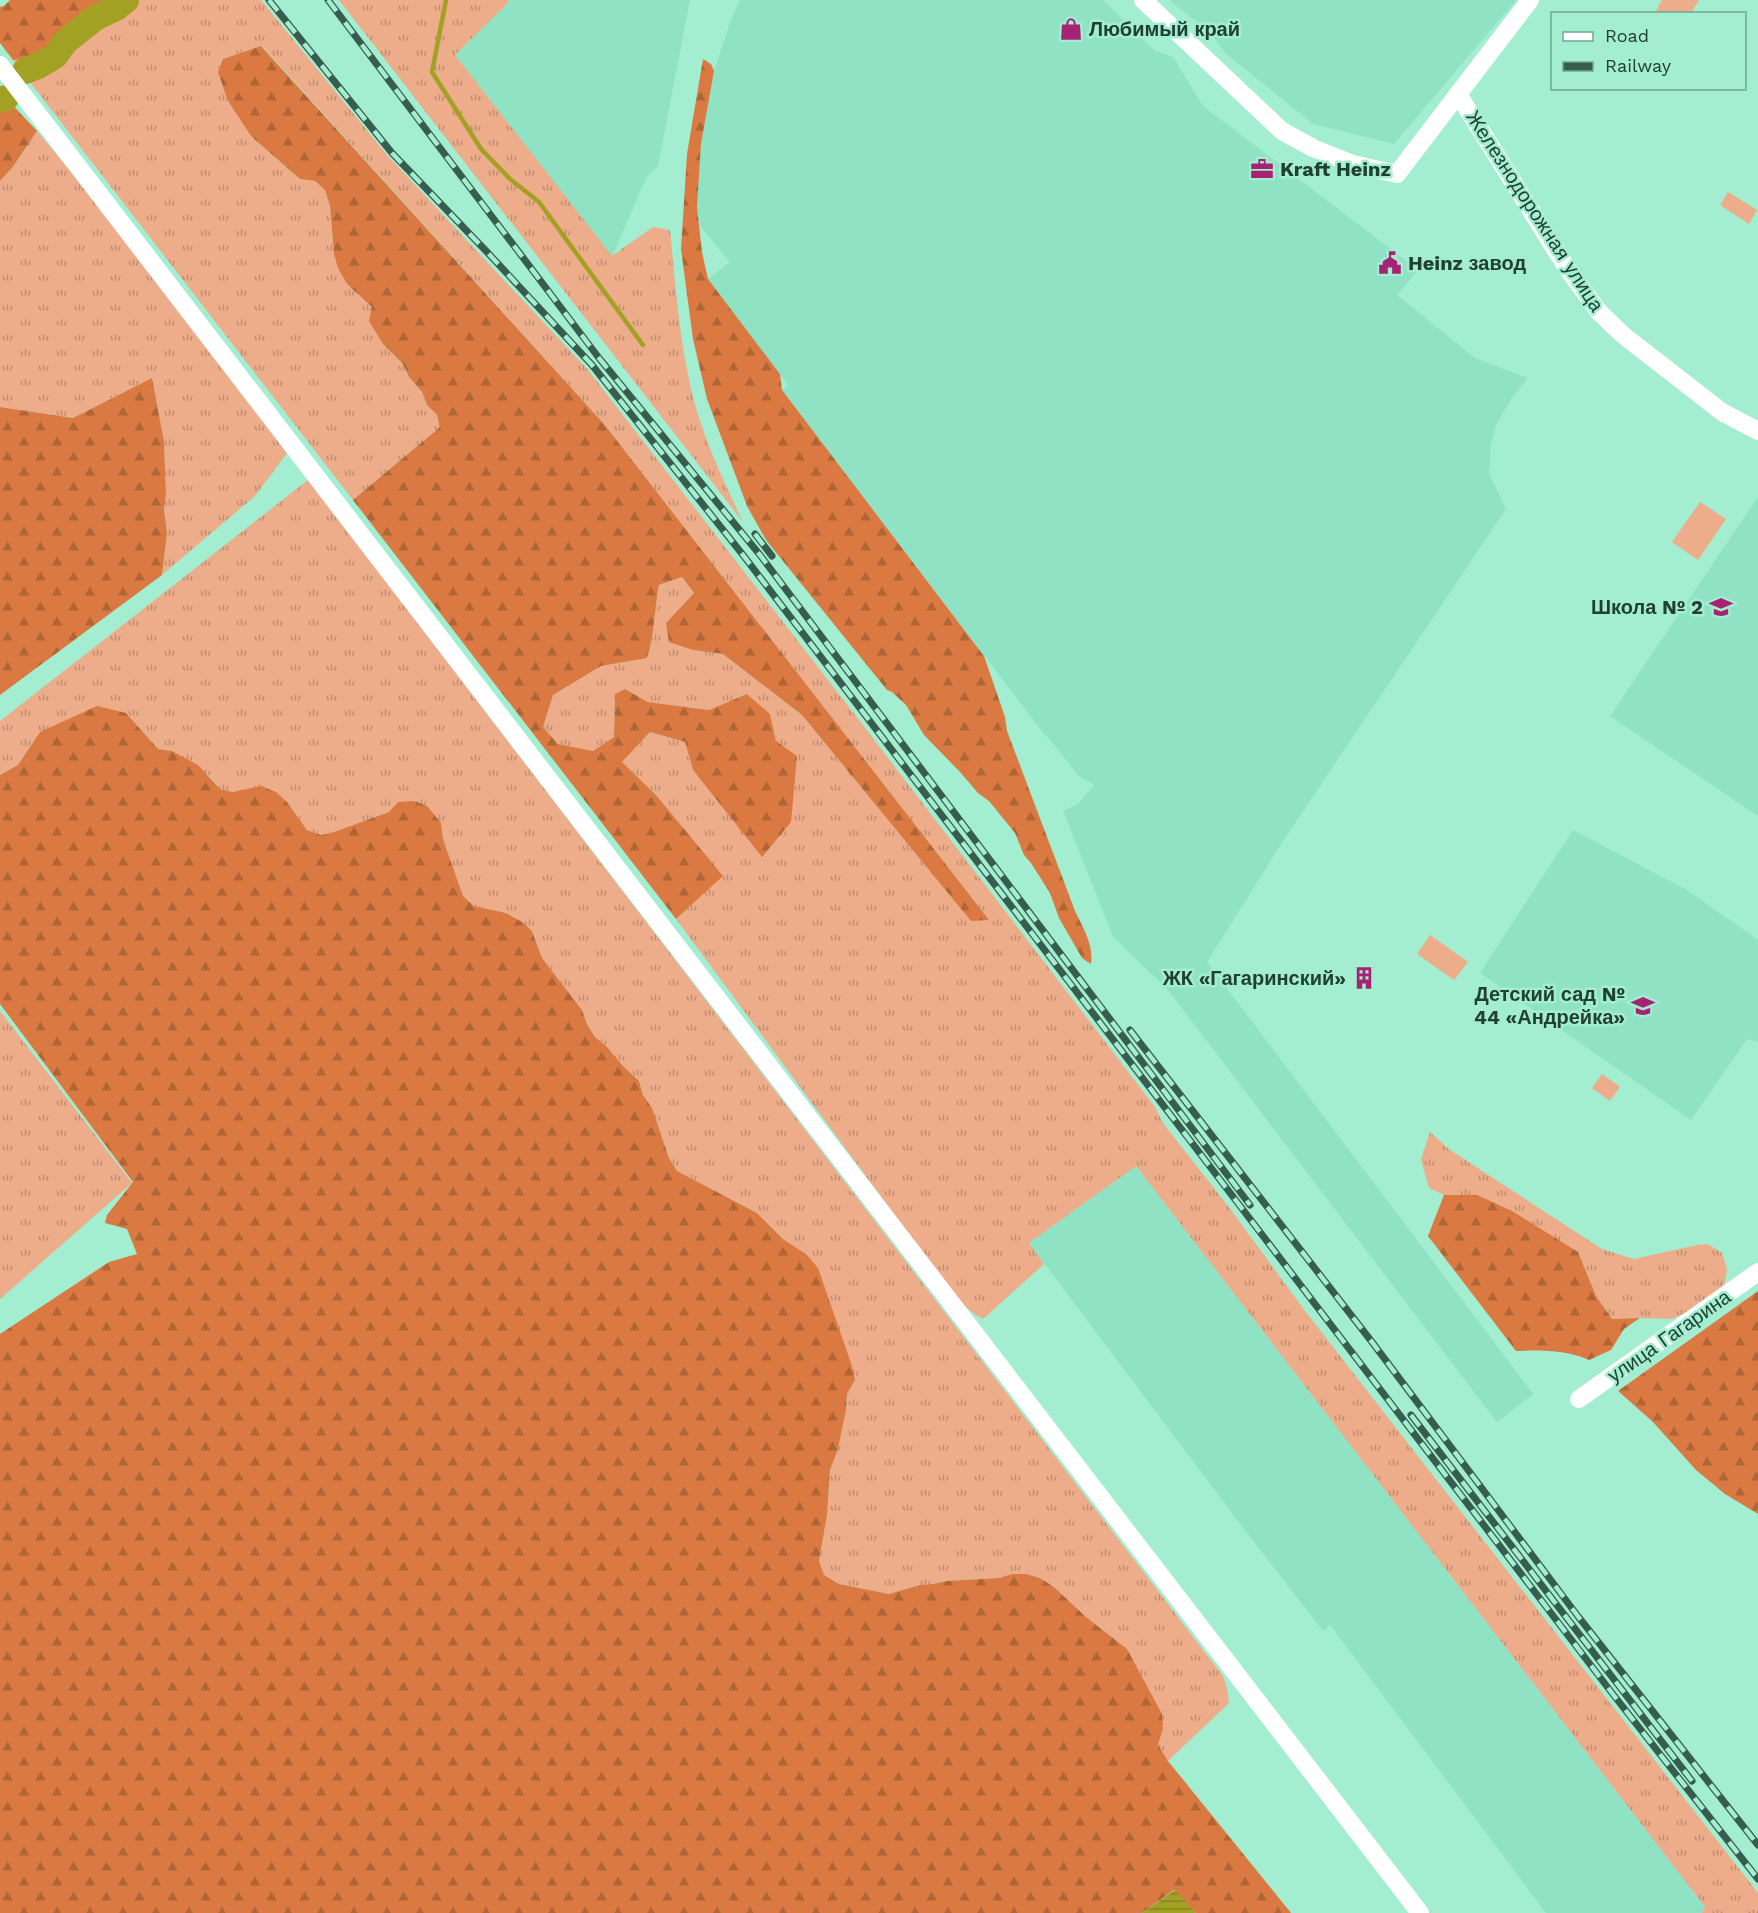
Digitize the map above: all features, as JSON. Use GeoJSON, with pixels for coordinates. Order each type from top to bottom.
{"type":"FeatureCollection","features":[{"type":"Feature","properties":{"kind":"street"},"geometry":{"type":"LineString","coordinates":[[1143,0],[1282,131],[1313,148],[1353,164],[1397,174],[1530,0]]}},
{"type":"Feature","properties":{"kind":"street"},"geometry":{"type":"LineString","coordinates":[[0,65],[1420,1913]]}},
{"type":"Feature","properties":{"kind":"street","name":"Железнодорожная улица"},"geometry":{"type":"LineString","coordinates":[[1458,94],[1567,268],[1599,312],[1623,335],[1722,412],[1758,431]]}},
{"type":"Feature","properties":{"kind":"street","name":"улица Гагарина"},"geometry":{"type":"LineString","coordinates":[[1579,1399],[1758,1272]]}},
{"type":"Feature","properties":{"kind":"shaded area"},"geometry":{"type":"Polygon","coordinates":[[[509,0],[690,0],[658,166],[646,178],[612,257],[454,54],[509,0]]]}},
{"type":"Feature","properties":{"kind":"shaded area"},"geometry":{"type":"Polygon","coordinates":[[[740,0],[1103,0],[1154,50],[1173,57],[1203,106],[1418,270],[1397,295],[1475,358],[1528,378],[1513,396],[1496,425],[1491,443],[1489,474],[1506,509],[1281,844],[1207,962],[1533,1394],[1497,1422],[1168,990],[1113,937],[1063,810],[1077,805],[1094,785],[1078,775],[1044,734],[782,390],[788,385],[708,279],[730,262],[700,226],[697,207],[701,144],[714,71],[740,0]]]}},
{"type":"Feature","properties":{"kind":"shaded area"},"geometry":{"type":"Polygon","coordinates":[[[1169,0],[1516,0],[1394,144],[1313,124],[1225,53],[1202,26],[1169,0]]]}},
{"type":"Feature","properties":{"kind":"shaded area","name":"Школа № 2"},"geometry":{"type":"Polygon","coordinates":[[[1758,497],[1758,816],[1610,716],[1758,497]]]}},
{"type":"Feature","properties":{"kind":"shaded area","name":"Детский сад № 44 «Андрейка»"},"geometry":{"type":"Polygon","coordinates":[[[1573,830],[1687,890],[1758,940],[1758,1042],[1747,1039],[1691,1120],[1480,973],[1573,830]]]}},
{"type":"Feature","properties":{"kind":"shaded area"},"geometry":{"type":"Polygon","coordinates":[[[1136,1166],[1705,1907],[1701,1913],[1546,1913],[1330,1625],[1323,1631],[1241,1525],[1029,1243],[1136,1166]]]}},
{"type":"Feature","properties":{"kind":"shaded area"},"geometry":{"type":"Polygon","coordinates":[[[1175,1890],[1196,1913],[1142,1913],[1175,1890]]]}},
{"type":"Feature","properties":{"kind":"green space"},"geometry":{"type":"Polygon","coordinates":[[[10,0],[111,0],[87,10],[57,36],[44,52],[32,59],[13,60],[0,43],[0,7],[10,0]]]}},
{"type":"Feature","properties":{"kind":"green space"},"geometry":{"type":"Polygon","coordinates":[[[111,0],[261,0],[387,155],[588,370],[1155,1107],[1163,1123],[1231,1210],[1305,1311],[1758,1893],[1758,1913],[1701,1913],[1705,1907],[1136,1166],[1029,1243],[1044,1264],[983,1319],[960,1301],[676,919],[722,876],[656,795],[622,762],[650,732],[685,742],[693,770],[776,741],[770,714],[747,694],[709,710],[648,702],[625,689],[615,694],[614,737],[593,751],[558,744],[543,727],[553,695],[601,666],[647,658],[652,640],[659,585],[682,577],[694,593],[666,623],[693,650],[723,654],[802,715],[971,920],[988,919],[604,424],[262,46],[223,59],[228,101],[251,136],[300,179],[315,181],[325,190],[330,206],[334,254],[347,284],[372,307],[383,344],[403,364],[409,377],[422,392],[427,405],[437,415],[440,427],[353,500],[13,60],[32,59],[44,52],[57,36],[87,10],[111,0]]]}},
{"type":"Feature","properties":{"kind":"green space"},"geometry":{"type":"Polygon","coordinates":[[[339,0],[509,0],[455,55],[612,256],[653,227],[670,230],[679,321],[691,390],[707,440],[743,522],[339,0]]]}},
{"type":"Feature","properties":{"kind":"green space"},"geometry":{"type":"Polygon","coordinates":[[[1662,0],[1699,0],[1692,12],[1656,12],[1662,0]]]}},
{"type":"Feature","properties":{"kind":"green space"},"geometry":{"type":"Polygon","coordinates":[[[261,46],[604,424],[989,920],[971,921],[802,715],[723,654],[693,650],[669,642],[666,623],[694,593],[682,577],[659,585],[652,640],[647,658],[601,666],[553,695],[543,727],[558,744],[593,751],[614,737],[615,694],[625,689],[648,702],[709,710],[747,694],[770,714],[776,741],[797,756],[791,822],[762,857],[693,770],[685,742],[650,732],[622,762],[656,795],[723,876],[676,919],[353,500],[440,427],[437,415],[427,405],[422,392],[409,377],[403,364],[383,344],[369,321],[372,307],[347,284],[338,268],[334,254],[330,206],[325,190],[315,181],[300,179],[251,136],[228,101],[218,72],[223,59],[261,46]]]}},
{"type":"Feature","properties":{"kind":"green space"},"geometry":{"type":"Polygon","coordinates":[[[703,59],[711,64],[714,71],[701,144],[697,207],[702,252],[708,279],[780,374],[782,390],[984,656],[1005,717],[1007,731],[1087,937],[1091,950],[1091,964],[1082,958],[1059,918],[1050,893],[1024,855],[1015,833],[989,801],[978,793],[924,735],[906,705],[887,690],[766,540],[747,506],[707,399],[693,339],[681,249],[687,154],[703,59]]]}},
{"type":"Feature","properties":{"kind":"green space"},"geometry":{"type":"Polygon","coordinates":[[[6,98],[37,131],[12,168],[0,181],[0,100],[6,98]]]}},
{"type":"Feature","properties":{"kind":"green space"},"geometry":{"type":"Polygon","coordinates":[[[37,131],[212,342],[287,453],[255,496],[162,575],[167,533],[164,510],[166,494],[164,441],[152,378],[73,418],[0,407],[0,181],[12,168],[37,131]]]}},
{"type":"Feature","properties":{"kind":"green space"},"geometry":{"type":"Polygon","coordinates":[[[1728,192],[1757,210],[1749,224],[1720,205],[1728,192]]]}},
{"type":"Feature","properties":{"kind":"green space"},"geometry":{"type":"Polygon","coordinates":[[[152,378],[164,441],[166,494],[164,510],[167,533],[162,575],[0,695],[0,407],[73,418],[152,378]]]}},
{"type":"Feature","properties":{"kind":"green space"},"geometry":{"type":"Polygon","coordinates":[[[308,480],[1223,1676],[1229,1703],[1168,1761],[1157,1745],[1163,1728],[1127,1649],[1086,1617],[1054,1587],[1040,1578],[1026,1574],[1012,1574],[999,1578],[920,1585],[889,1594],[839,1584],[824,1575],[819,1561],[827,1515],[830,1470],[838,1449],[847,1394],[855,1380],[806,1254],[783,1239],[757,1213],[677,1171],[669,1158],[652,1108],[643,1095],[639,1081],[596,1038],[582,1010],[542,958],[532,931],[506,913],[474,906],[463,896],[443,839],[441,823],[398,802],[389,812],[321,835],[307,830],[287,802],[247,790],[233,792],[220,789],[209,776],[184,758],[172,751],[158,749],[126,713],[40,732],[18,765],[0,775],[0,721],[308,480]]]}},
{"type":"Feature","properties":{"kind":"green space"},"geometry":{"type":"Polygon","coordinates":[[[1700,502],[1726,519],[1698,560],[1672,542],[1700,502]]]}},
{"type":"Feature","properties":{"kind":"green space"},"geometry":{"type":"Polygon","coordinates":[[[97,706],[126,713],[158,749],[172,751],[198,765],[220,789],[233,792],[261,786],[276,792],[287,802],[307,830],[321,835],[389,812],[398,802],[414,801],[427,806],[441,823],[443,839],[463,896],[474,906],[506,913],[532,931],[542,958],[582,1010],[595,1037],[639,1081],[643,1095],[652,1108],[669,1158],[677,1171],[757,1213],[783,1239],[806,1254],[818,1268],[855,1380],[847,1394],[838,1449],[830,1470],[827,1515],[819,1561],[824,1575],[839,1584],[889,1594],[920,1585],[999,1578],[1012,1574],[1026,1574],[1040,1578],[1054,1587],[1086,1617],[1127,1649],[1162,1714],[1163,1728],[1158,1745],[1168,1761],[1291,1913],[1196,1913],[1174,1890],[1142,1913],[0,1913],[0,1334],[109,1262],[137,1254],[127,1229],[105,1223],[107,1215],[133,1182],[0,1004],[0,775],[18,765],[40,732],[97,706]]]}},
{"type":"Feature","properties":{"kind":"green space"},"geometry":{"type":"Polygon","coordinates":[[[1430,935],[1468,962],[1454,980],[1417,954],[1430,935]]]}},
{"type":"Feature","properties":{"kind":"green space"},"geometry":{"type":"Polygon","coordinates":[[[0,1011],[132,1183],[0,1299],[0,1011]]]}},
{"type":"Feature","properties":{"kind":"green space"},"geometry":{"type":"Polygon","coordinates":[[[1602,1074],[1620,1087],[1610,1101],[1592,1088],[1602,1074]]]}},
{"type":"Feature","properties":{"kind":"green space"},"geometry":{"type":"Polygon","coordinates":[[[1430,1132],[1450,1150],[1602,1249],[1634,1259],[1708,1244],[1722,1253],[1727,1269],[1724,1286],[1697,1307],[1672,1319],[1612,1319],[1596,1296],[1578,1252],[1477,1195],[1444,1195],[1429,1188],[1421,1159],[1430,1132]]]}},
{"type":"Feature","properties":{"kind":"green space"},"geometry":{"type":"Polygon","coordinates":[[[1444,1195],[1477,1195],[1512,1211],[1578,1252],[1596,1296],[1612,1319],[1640,1318],[1624,1329],[1611,1350],[1589,1360],[1562,1352],[1516,1351],[1428,1236],[1444,1195]]]}},
{"type":"Feature","properties":{"kind":"green space"},"geometry":{"type":"Polygon","coordinates":[[[1758,1291],[1758,1514],[1725,1494],[1696,1470],[1653,1422],[1618,1391],[1758,1291]]]}},
{"type":"Feature","properties":{"kind":"waterway"},"geometry":{"type":"LineString","coordinates":[[25,71],[55,56],[66,41],[95,18],[116,8],[126,0]]}},
{"type":"Feature","properties":{"kind":"waterway"},"geometry":{"type":"LineString","coordinates":[[446,0],[432,72],[481,149],[510,179],[539,202],[643,345]]}},
{"type":"Feature","properties":{"kind":"waterway"},"geometry":{"type":"LineString","coordinates":[[0,100],[6,98]]}},
{"type":"Feature","properties":{"kind":"railway"},"geometry":{"type":"LineString","coordinates":[[269,0],[392,153],[592,365],[743,555],[1612,1693],[1758,1879]]}},
{"type":"Feature","properties":{"kind":"railway"},"geometry":{"type":"LineString","coordinates":[[328,0],[599,358],[760,555],[1250,1205]]}},
{"type":"Feature","properties":{"kind":"railway"},"geometry":{"type":"LineString","coordinates":[[755,534],[772,556]]}},
{"type":"Feature","properties":{"kind":"railway"},"geometry":{"type":"LineString","coordinates":[[1130,1030],[1372,1342],[1577,1615],[1758,1845]]}},
{"type":"Feature","properties":{"kind":"railway"},"geometry":{"type":"LineString","coordinates":[[1411,1415],[1692,1781]]}},
{"type":"Feature","properties":{"kind":"place","name":"Любимый край"},"geometry":{"type":"Point","coordinates":[1071,29]}},
{"type":"Feature","properties":{"kind":"place","name":"Kraft Heinz"},"geometry":{"type":"Point","coordinates":[1262,169]}},
{"type":"Feature","properties":{"kind":"place","name":"Heinz завод"},"geometry":{"type":"Point","coordinates":[1390,263]}},
{"type":"Feature","properties":{"kind":"place","name":"Школа № 2"},"geometry":{"type":"Point","coordinates":[1721,607]}},
{"type":"Feature","properties":{"kind":"place","name":"ЖК «Гагаринский»"},"geometry":{"type":"Point","coordinates":[1364,978]}},
{"type":"Feature","properties":{"kind":"place","name":"Детский сад № 44 «Андрейка»"},"geometry":{"type":"Point","coordinates":[1643,1006]}}]}
